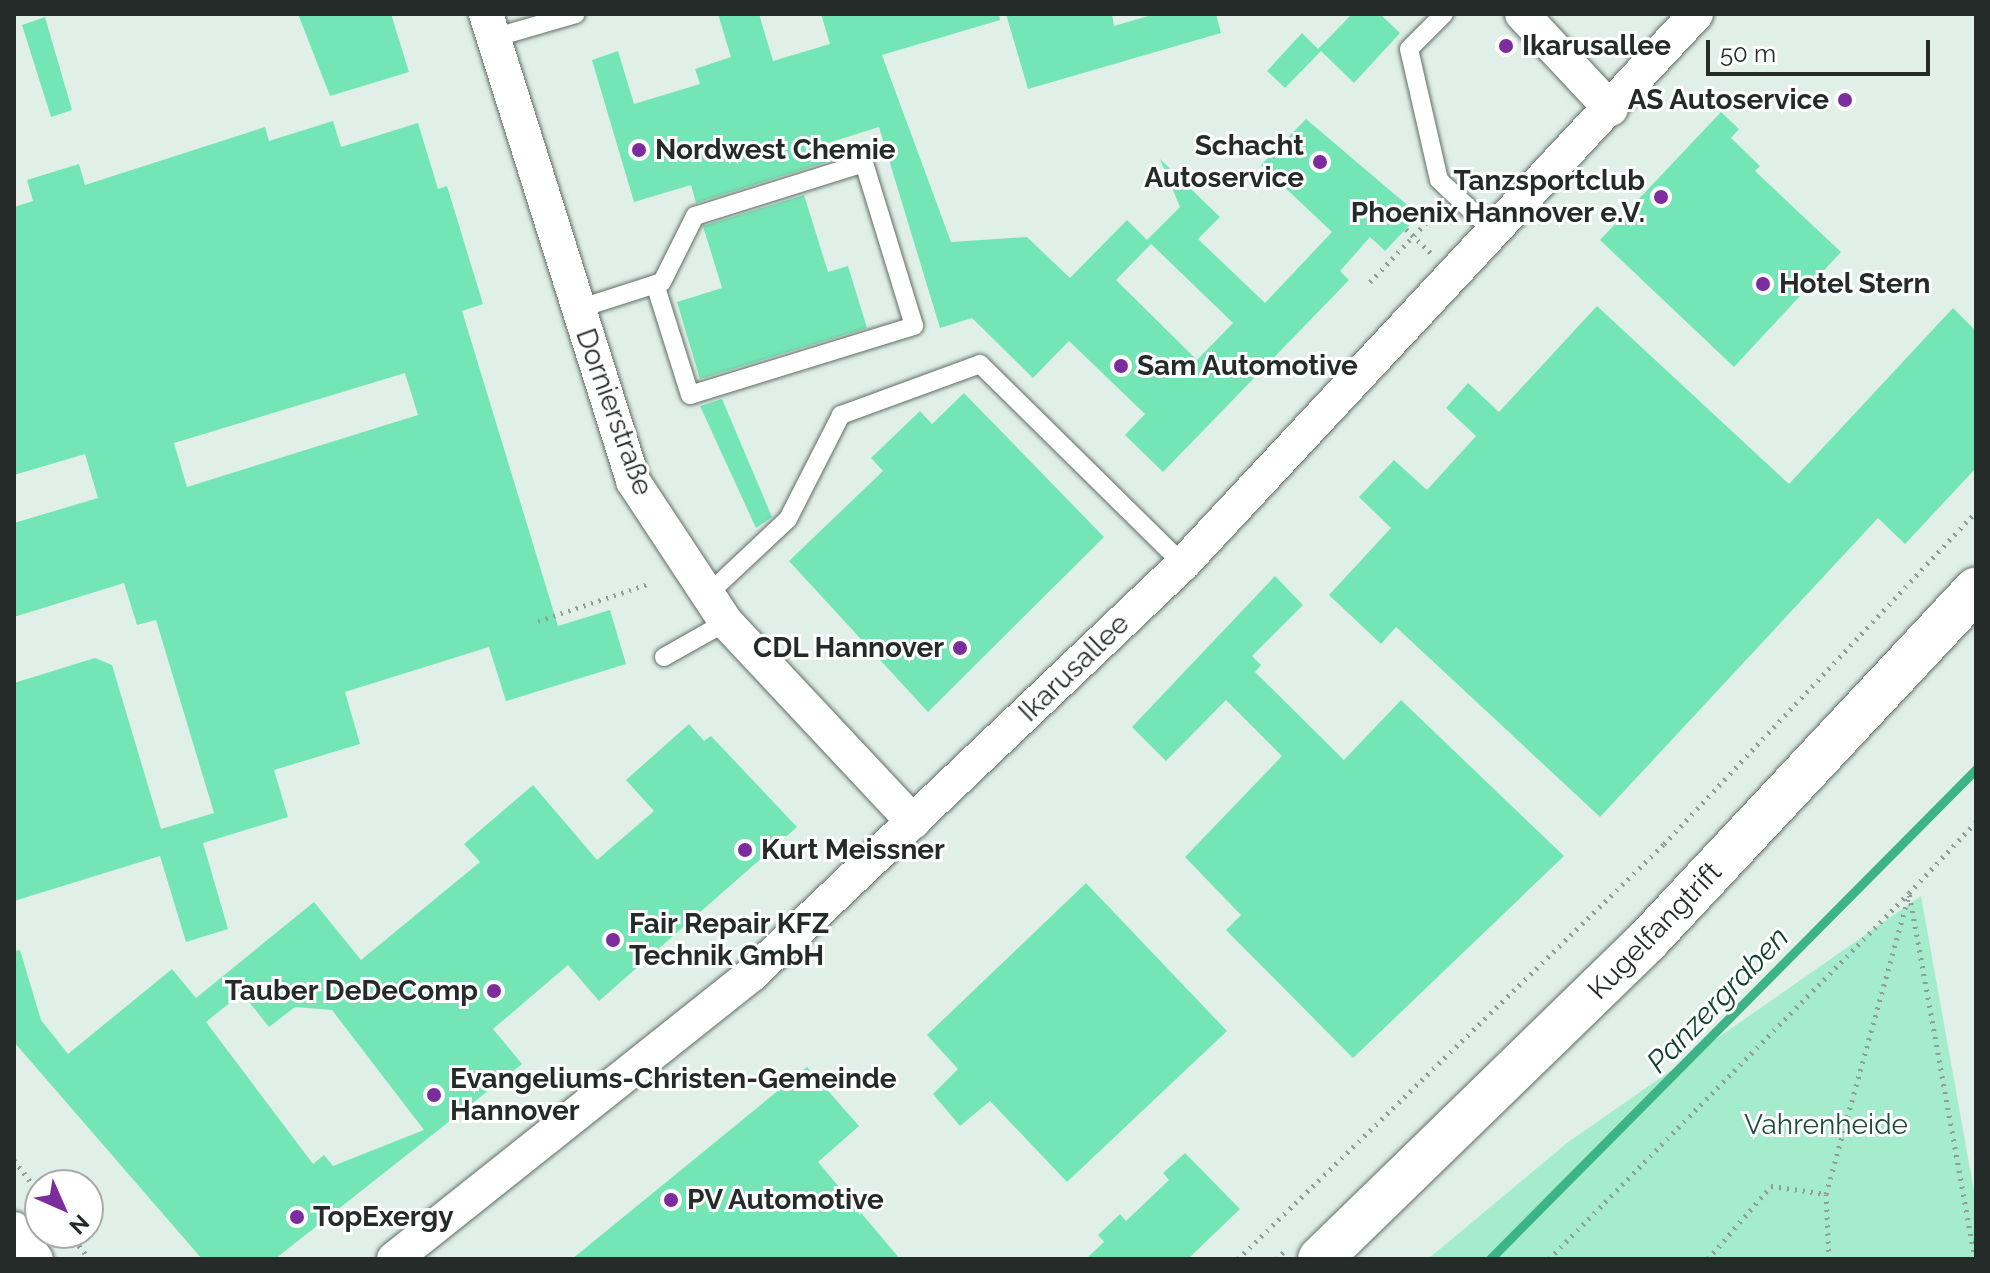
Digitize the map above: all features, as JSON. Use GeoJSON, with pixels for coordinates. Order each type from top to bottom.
{"type":"FeatureCollection","features":[{"type":"Feature","properties":{"kind":"street"},"geometry":{"type":"LineString","coordinates":[[1522,14],[1611,109]]}},
{"type":"Feature","properties":{"kind":"street","name":"Ikarusallee"},"geometry":{"type":"LineString","coordinates":[[394,1259],[750,976],[1183,564],[1611,109],[1696,14]]}},
{"type":"Feature","properties":{"kind":"street","name":"Dornierstraße"},"geometry":{"type":"LineString","coordinates":[[490,26],[633,481],[716,609],[913,822]]}},
{"type":"Feature","properties":{"kind":"street","name":"Kugelfangtrift"},"geometry":{"type":"LineString","coordinates":[[1320,1259],[1648,940],[1976,590]]}},
{"type":"Feature","properties":{"kind":"street"},"geometry":{"type":"LineString","coordinates":[[14,1229],[36,1259]]}},
{"type":"Feature","properties":{"kind":"lane"},"geometry":{"type":"LineString","coordinates":[[490,26],[576,14]]}},
{"type":"Feature","properties":{"kind":"lane"},"geometry":{"type":"LineString","coordinates":[[1444,14],[1409,49],[1439,180],[1495,233]]}},
{"type":"Feature","properties":{"kind":"lane"},"geometry":{"type":"LineString","coordinates":[[578,309],[655,284],[695,216],[864,163],[914,326],[690,395],[655,284]]}},
{"type":"Feature","properties":{"kind":"lane"},"geometry":{"type":"LineString","coordinates":[[664,657],[716,609],[788,519],[841,415],[980,364],[1183,564]]}},
{"type":"Feature","properties":{"kind":"path"},"geometry":{"type":"LineString","coordinates":[[1370,282],[1454,193]]}},
{"type":"Feature","properties":{"kind":"path"},"geometry":{"type":"LineString","coordinates":[[1406,229],[1431,253]]}},
{"type":"Feature","properties":{"kind":"path"},"geometry":{"type":"LineString","coordinates":[[1238,1259],[1664,844],[1976,512]]}},
{"type":"Feature","properties":{"kind":"path"},"geometry":{"type":"LineString","coordinates":[[538,621],[648,584]]}},
{"type":"Feature","properties":{"kind":"path"},"geometry":{"type":"LineString","coordinates":[[1549,1259],[1976,822]]}},
{"type":"Feature","properties":{"kind":"path"},"geometry":{"type":"LineString","coordinates":[[1829,1259],[1826,1194],[1909,893]]}},
{"type":"Feature","properties":{"kind":"path"},"geometry":{"type":"LineString","coordinates":[[1909,893],[1975,1259]]}},
{"type":"Feature","properties":{"kind":"path"},"geometry":{"type":"LineString","coordinates":[[1708,1259],[1771,1186],[1826,1194]]}},
{"type":"Feature","properties":{"kind":"green space","name":"Vahrenheide"},"geometry":{"type":"Polygon","coordinates":[[[1921,896],[1976,1202],[1976,1259],[1428,1259],[1567,1143],[1921,896]]]}},
{"type":"Feature","properties":{"kind":"building"},"geometry":{"type":"Polygon","coordinates":[[[298,14],[391,14],[409,72],[330,96],[298,14]]]}},
{"type":"Feature","properties":{"kind":"building"},"geometry":{"type":"Polygon","coordinates":[[[718,14],[759,14],[773,61],[830,44],[821,14],[999,14],[1000,20],[882,55],[951,242],[1027,237],[1070,278],[1127,220],[1147,240],[1180,207],[1160,159],[1220,217],[1198,239],[1265,303],[1332,232],[1261,165],[1306,119],[1419,215],[1385,251],[1370,237],[1340,271],[1349,280],[1163,472],[1125,435],[1145,414],[1069,341],[1033,378],[972,318],[940,328],[879,127],[828,143],[833,160],[696,203],[691,185],[634,202],[592,60],[618,51],[634,104],[700,84],[695,69],[731,57],[718,14]],[[1147,240],[1151,244],[1116,280],[1197,360],[1233,323],[1147,240]]]}},
{"type":"Feature","properties":{"kind":"building"},"geometry":{"type":"Polygon","coordinates":[[[1006,14],[1112,14],[1114,26],[1155,14],[1216,14],[1221,33],[1028,89],[1006,14]]]}},
{"type":"Feature","properties":{"kind":"building"},"geometry":{"type":"Polygon","coordinates":[[[1352,14],[1380,14],[1400,33],[1354,83],[1321,51],[1285,88],[1267,71],[1302,33],[1318,49],[1352,14]]]}},
{"type":"Feature","properties":{"kind":"building"},"geometry":{"type":"Polygon","coordinates":[[[45,17],[72,110],[51,117],[22,25],[45,17]]]}},
{"type":"Feature","properties":{"kind":"building"},"geometry":{"type":"Polygon","coordinates":[[[1721,112],[1739,129],[1731,138],[1760,166],[1755,171],[1841,252],[1734,367],[1600,240],[1721,112]]]}},
{"type":"Feature","properties":{"kind":"building"},"geometry":{"type":"Polygon","coordinates":[[[333,121],[341,147],[418,123],[438,189],[447,186],[483,304],[462,311],[558,626],[610,610],[626,664],[506,701],[489,647],[345,692],[360,744],[274,770],[288,817],[203,843],[228,929],[186,942],[160,856],[14,901],[14,683],[95,658],[112,665],[161,829],[214,813],[156,620],[137,625],[124,583],[14,617],[14,523],[98,498],[85,454],[14,475],[14,207],[33,201],[27,180],[79,164],[85,185],[265,127],[269,141],[333,121]],[[405,373],[174,443],[187,487],[418,415],[405,373]]]}},
{"type":"Feature","properties":{"kind":"building"},"geometry":{"type":"Polygon","coordinates":[[[804,195],[828,272],[848,266],[867,328],[700,379],[677,302],[722,288],[703,226],[804,195]]]}},
{"type":"Feature","properties":{"kind":"building"},"geometry":{"type":"Polygon","coordinates":[[[1597,306],[1789,484],[1953,308],[1976,331],[1976,468],[1905,544],[1878,518],[1600,817],[1396,627],[1381,644],[1329,595],[1391,528],[1359,497],[1394,460],[1427,490],[1476,436],[1446,408],[1468,383],[1499,412],[1597,306]]]}},
{"type":"Feature","properties":{"kind":"building"},"geometry":{"type":"Polygon","coordinates":[[[964,393],[1104,537],[928,712],[789,561],[883,471],[871,458],[920,411],[932,424],[964,393]]]}},
{"type":"Feature","properties":{"kind":"building"},"geometry":{"type":"Polygon","coordinates":[[[722,399],[772,517],[756,528],[700,406],[722,399]]]}},
{"type":"Feature","properties":{"kind":"building"},"geometry":{"type":"Polygon","coordinates":[[[1275,576],[1303,605],[1252,656],[1261,665],[1255,672],[1344,760],[1401,700],[1564,856],[1353,1058],[1226,930],[1241,915],[1185,857],[1282,756],[1226,700],[1166,761],[1132,727],[1275,576]]]}},
{"type":"Feature","properties":{"kind":"building"},"geometry":{"type":"Polygon","coordinates":[[[689,724],[704,741],[711,736],[797,827],[599,1001],[568,965],[493,1029],[522,1064],[275,1259],[202,1259],[14,1042],[14,951],[20,950],[41,1020],[68,1054],[172,969],[196,998],[314,902],[361,960],[480,862],[464,844],[533,785],[597,860],[654,811],[626,780],[689,724]],[[242,993],[206,1022],[313,1164],[324,1155],[333,1166],[424,1130],[332,1010],[295,1007],[269,1027],[242,993]]]}},
{"type":"Feature","properties":{"kind":"building"},"geometry":{"type":"Polygon","coordinates":[[[1086,883],[1227,1031],[1067,1182],[990,1101],[960,1126],[933,1094],[958,1069],[927,1035],[1086,883]]]}},
{"type":"Feature","properties":{"kind":"building"},"geometry":{"type":"Polygon","coordinates":[[[807,1067],[859,1126],[818,1162],[900,1259],[572,1259],[807,1067]]]}},
{"type":"Feature","properties":{"kind":"building"},"geometry":{"type":"Polygon","coordinates":[[[1185,1153],[1240,1209],[1188,1259],[1086,1259],[1104,1242],[1098,1235],[1120,1214],[1126,1221],[1169,1180],[1163,1173],[1185,1153]]]}},
{"type":"Feature","properties":{"kind":"waterway","name":"Panzergraben"},"geometry":{"type":"LineString","coordinates":[[1490,1259],[1976,769]]}},
{"type":"Feature","properties":{"kind":"place","name":"Ikarusallee"},"geometry":{"type":"Point","coordinates":[1506,46]}},
{"type":"Feature","properties":{"kind":"place","name":"AS Autoservice"},"geometry":{"type":"Point","coordinates":[1845,100]}},
{"type":"Feature","properties":{"kind":"place","name":"Nordwest Chemie"},"geometry":{"type":"Point","coordinates":[639,150]}},
{"type":"Feature","properties":{"kind":"place","name":"Schacht Autoservice"},"geometry":{"type":"Point","coordinates":[1320,162]}},
{"type":"Feature","properties":{"kind":"place","name":"Tanzsportclub Phoenix Hannover e.V."},"geometry":{"type":"Point","coordinates":[1661,197]}},
{"type":"Feature","properties":{"kind":"place","name":"Hotel Stern"},"geometry":{"type":"Point","coordinates":[1763,284]}},
{"type":"Feature","properties":{"kind":"place","name":"Sam Automotive"},"geometry":{"type":"Point","coordinates":[1121,366]}},
{"type":"Feature","properties":{"kind":"place","name":"CDL Hannover"},"geometry":{"type":"Point","coordinates":[960,648]}},
{"type":"Feature","properties":{"kind":"place","name":"Kurt Meissner"},"geometry":{"type":"Point","coordinates":[745,850]}},
{"type":"Feature","properties":{"kind":"place","name":"Fair Repair KFZ Technik GmbH"},"geometry":{"type":"Point","coordinates":[613,940]}},
{"type":"Feature","properties":{"kind":"place","name":"Tauber DeDeComp"},"geometry":{"type":"Point","coordinates":[494,991]}},
{"type":"Feature","properties":{"kind":"place","name":"Evangeliums-Christen-Gemeinde Hannover"},"geometry":{"type":"Point","coordinates":[434,1095]}},
{"type":"Feature","properties":{"kind":"place","name":"PV Automotive"},"geometry":{"type":"Point","coordinates":[671,1200]}},
{"type":"Feature","properties":{"kind":"place","name":"TopExergy"},"geometry":{"type":"Point","coordinates":[297,1217]}}]}
